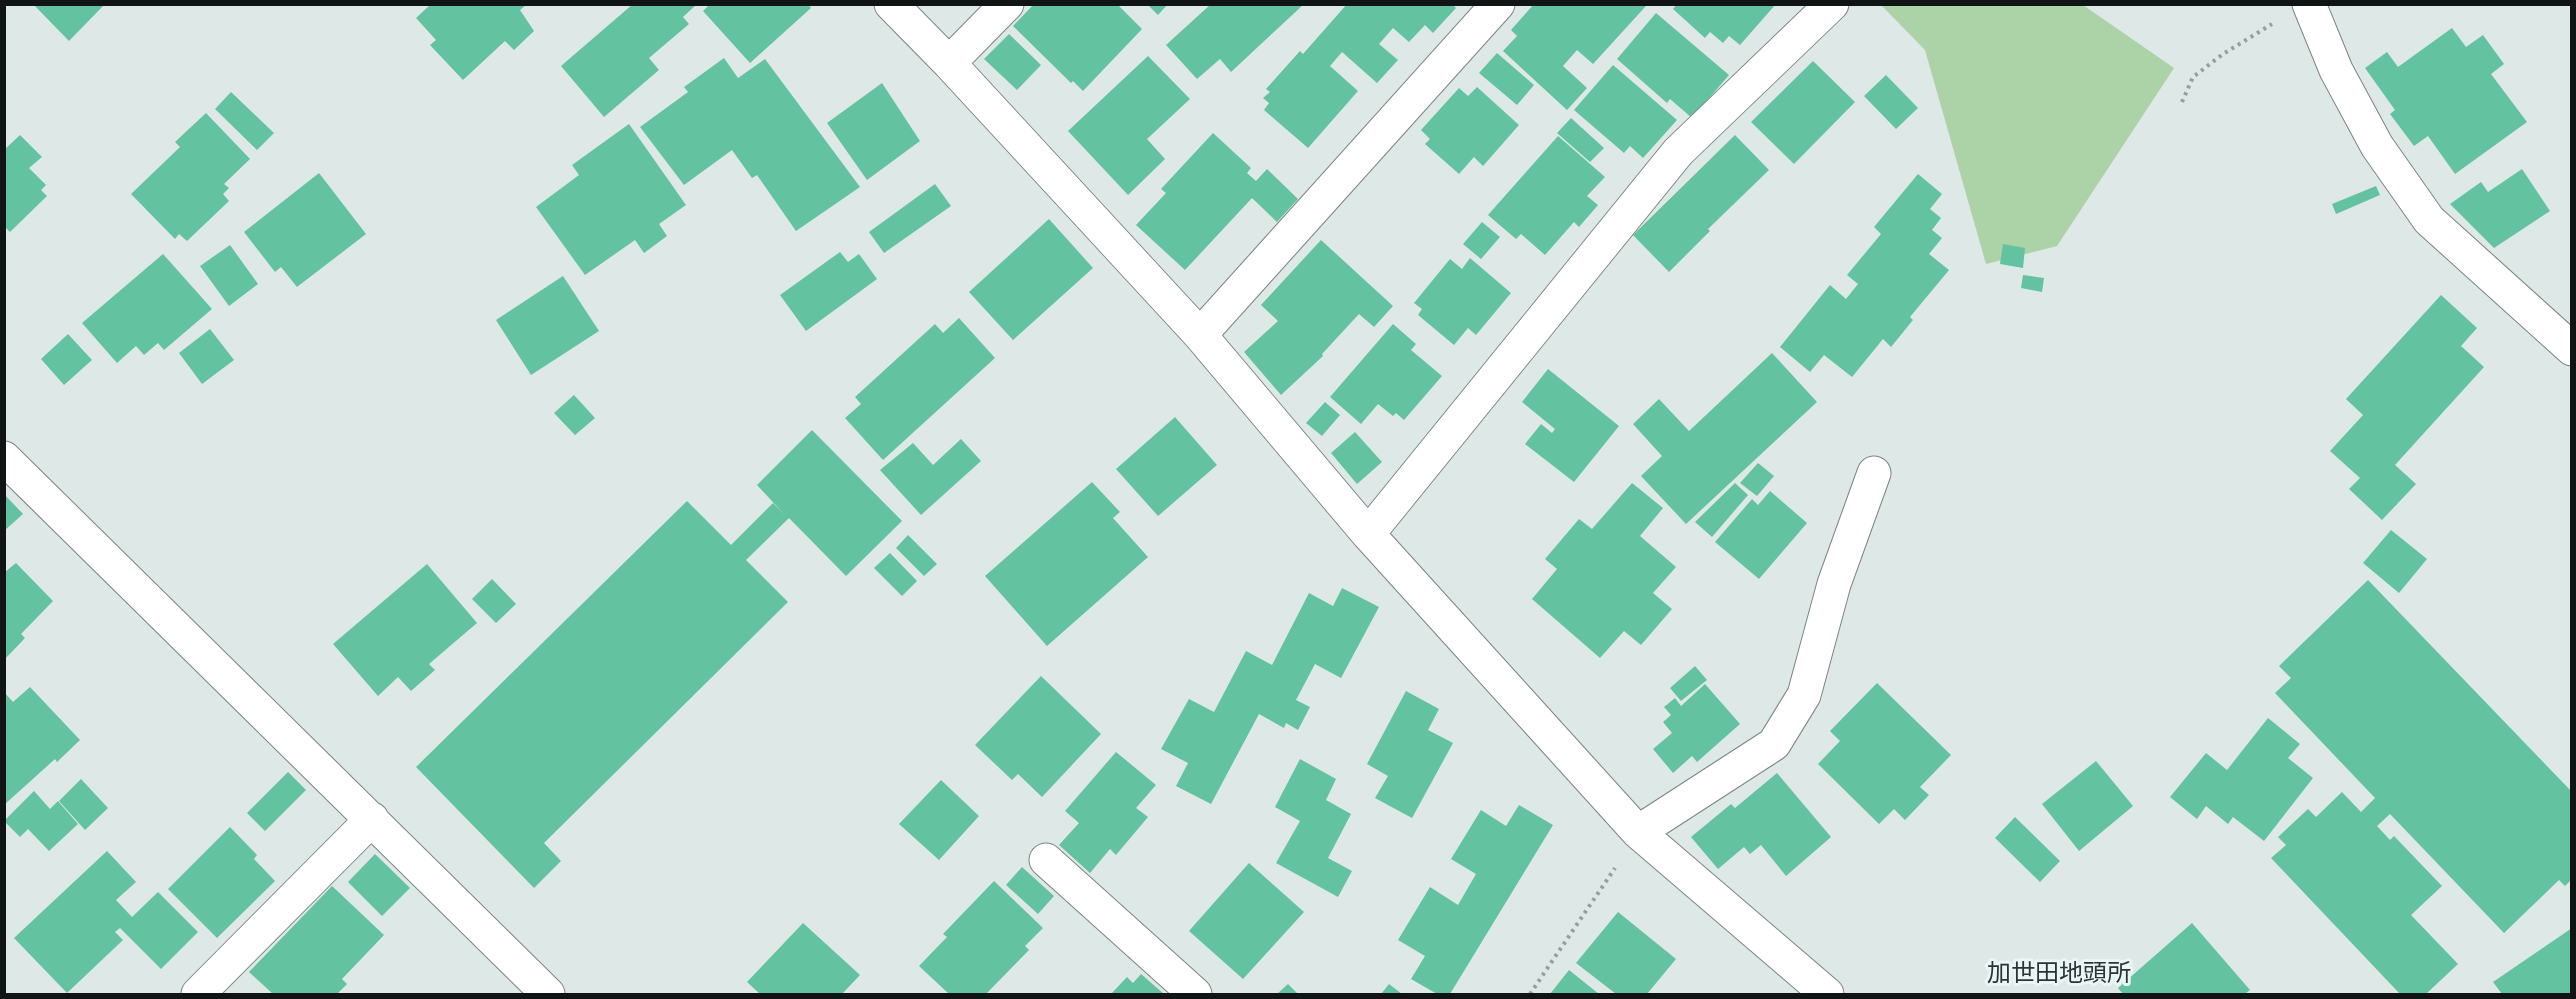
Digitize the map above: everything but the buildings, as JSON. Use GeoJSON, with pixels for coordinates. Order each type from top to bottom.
{"type":"FeatureCollection","features":[{"type":"Feature","properties":{"kind":"street"},"geometry":{"type":"LineString","coordinates":[[891,4],[949,63],[1200,335],[1368,534],[1638,832],[1827,994]]}},
{"type":"Feature","properties":{"kind":"street"},"geometry":{"type":"LineString","coordinates":[[949,63],[1007,4]]}},
{"type":"Feature","properties":{"kind":"street"},"geometry":{"type":"LineString","coordinates":[[1200,335],[1498,4]]}},
{"type":"Feature","properties":{"kind":"street"},"geometry":{"type":"LineString","coordinates":[[1368,534],[1677,152],[1832,4]]}},
{"type":"Feature","properties":{"kind":"street"},"geometry":{"type":"LineString","coordinates":[[2309,4],[2336,70],[2376,146],[2429,220],[2571,349]]}},
{"type":"Feature","properties":{"kind":"street"},"geometry":{"type":"LineString","coordinates":[[4,458],[548,994]]}},
{"type":"Feature","properties":{"kind":"street"},"geometry":{"type":"LineString","coordinates":[[1638,832],[1774,744],[1804,695],[1834,584],[1874,472]]}},
{"type":"Feature","properties":{"kind":"street"},"geometry":{"type":"LineString","coordinates":[[198,994],[372,819]]}},
{"type":"Feature","properties":{"kind":"street"},"geometry":{"type":"LineString","coordinates":[[1046,860],[1195,994]]}},
{"type":"Feature","properties":{"kind":"path"},"geometry":{"type":"LineString","coordinates":[[2182,102],[2193,77],[2223,54],[2273,23]]}},
{"type":"Feature","properties":{"kind":"path"},"geometry":{"type":"LineString","coordinates":[[1530,994],[1638,832]]}},
{"type":"Feature","properties":{"kind":"green space"},"geometry":{"type":"Polygon","coordinates":[[[1881,5],[2083,5],[2174,68],[2057,246],[1986,264],[1925,50],[1881,5]]]}},
{"type":"Feature","properties":{"kind":"district","name":"加世田地頭所"},"geometry":{"type":"Point","coordinates":[2059,974]}}]}
